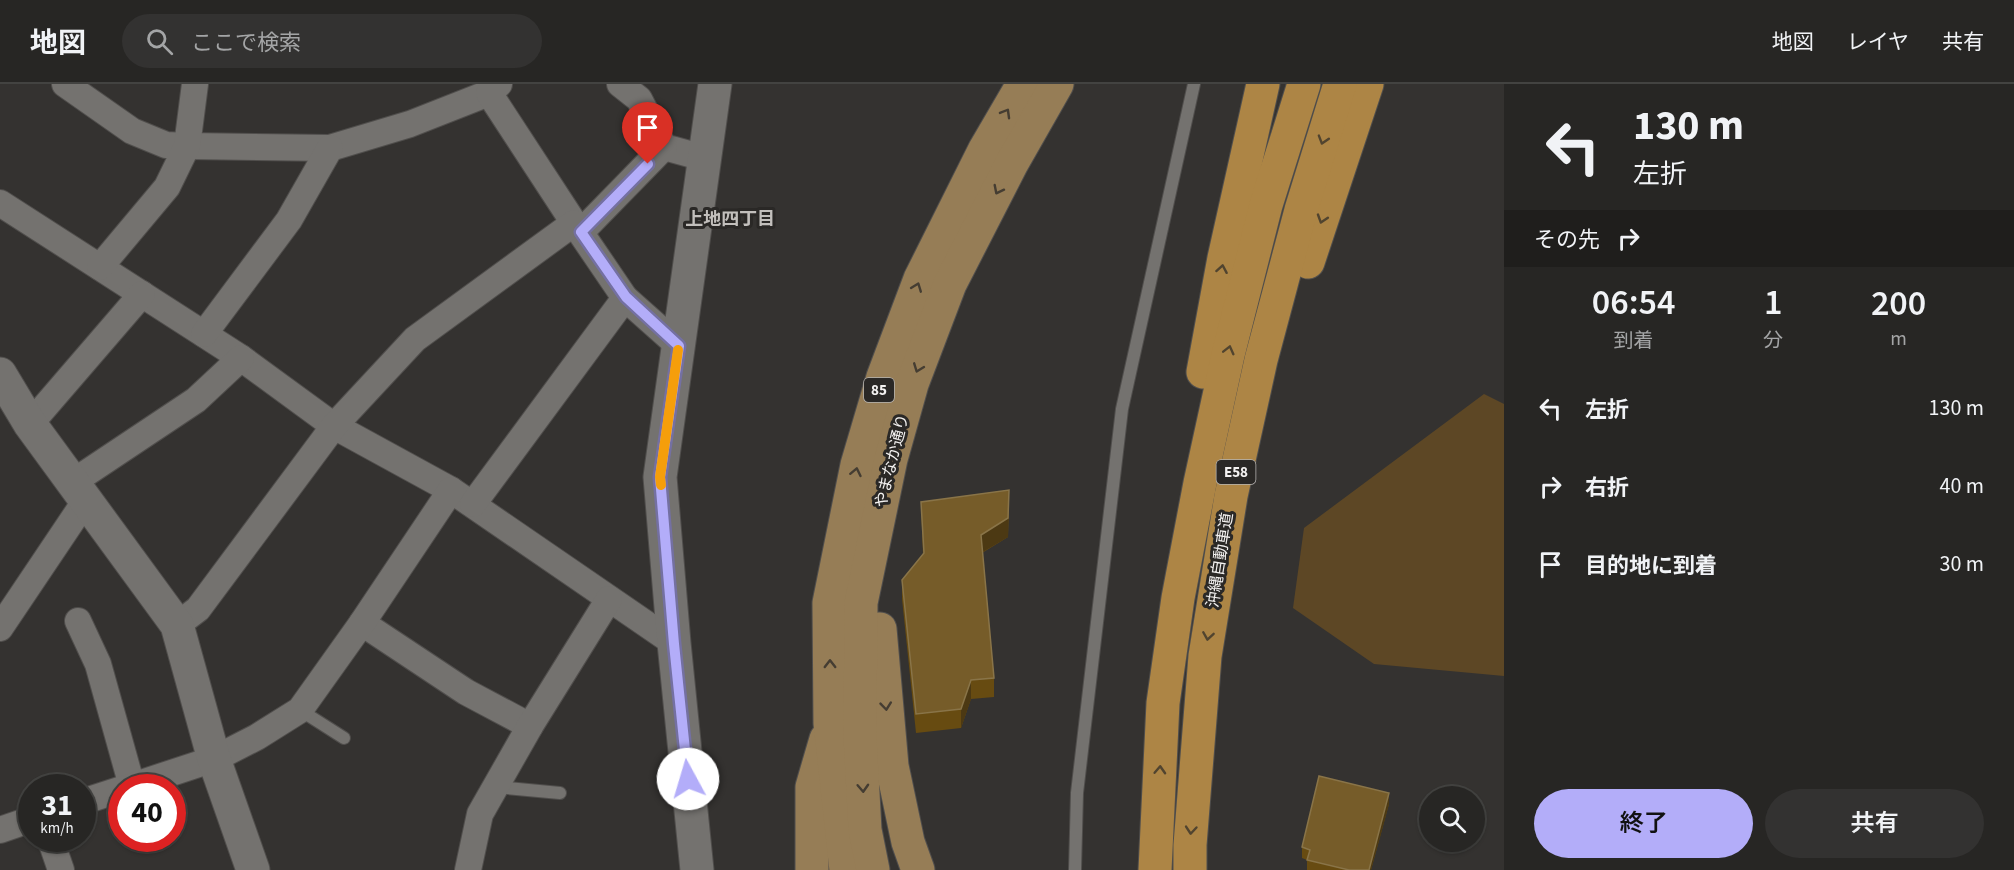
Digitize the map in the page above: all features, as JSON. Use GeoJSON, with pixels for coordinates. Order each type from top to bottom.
{"type":"FeatureCollection","features":[{"type":"Feature","properties":{"kind":"highway"},"geometry":{"type":"LineString","coordinates":[[1178,597],[1191,438],[1224,258],[1263,84]]}},
{"type":"Feature","properties":{"kind":"highway","name":"沖縄自動車道"},"geometry":{"type":"LineString","coordinates":[[1155,870],[1163,703],[1178,597],[1228,355],[1266,204],[1304,84]]}},
{"type":"Feature","properties":{"kind":"highway","name":"沖縄自動車道"},"geometry":{"type":"LineString","coordinates":[[1190,870],[1205,656],[1231,496],[1261,360],[1295,233],[1340,84]]}},
{"type":"Feature","properties":{"kind":"highway"},"geometry":{"type":"LineString","coordinates":[[1231,496],[1367,84]]}},
{"type":"Feature","properties":{"kind":"main road","name":"やまなか通り"},"geometry":{"type":"LineString","coordinates":[[846,870],[830,723],[829,603],[857,465],[883,377],[920,279],[986,148],[1023,84]]}},
{"type":"Feature","properties":{"kind":"main road","name":"やまなか通り"},"geometry":{"type":"LineString","coordinates":[[873,870],[865,830],[860,737],[861,603],[891,459],[912,384],[950,284],[1012,163],[1057,84]]}},
{"type":"Feature","properties":{"kind":"main road"},"geometry":{"type":"LineString","coordinates":[[891,459],[879,636],[892,766],[908,842],[918,870]]}},
{"type":"Feature","properties":{"kind":"main road"},"geometry":{"type":"LineString","coordinates":[[812,870],[812,787],[830,723]]}},
{"type":"Feature","properties":{"kind":"street"},"geometry":{"type":"LineString","coordinates":[[65,84],[132,131],[166,145],[330,148],[410,124],[494,88],[577,228],[626,297],[679,346]]}},
{"type":"Feature","properties":{"kind":"street"},"geometry":{"type":"LineString","coordinates":[[100,267],[167,187],[188,146],[195,84]]}},
{"type":"Feature","properties":{"kind":"street"},"geometry":{"type":"LineString","coordinates":[[620,84],[639,99],[664,147],[704,158]]}},
{"type":"Feature","properties":{"kind":"street"},"geometry":{"type":"LineString","coordinates":[[698,870],[674,644],[660,477],[715,84]]}},
{"type":"Feature","properties":{"kind":"street"},"geometry":{"type":"LineString","coordinates":[[177,625],[198,609],[334,426],[415,339],[577,228],[664,147]]}},
{"type":"Feature","properties":{"kind":"street"},"geometry":{"type":"LineString","coordinates":[[204,334],[289,220],[330,148]]}},
{"type":"Feature","properties":{"kind":"street"},"geometry":{"type":"LineString","coordinates":[[0,203],[241,358],[334,426],[473,504],[674,644]]}},
{"type":"Feature","properties":{"kind":"street"},"geometry":{"type":"LineString","coordinates":[[30,424],[142,294]]}},
{"type":"Feature","properties":{"kind":"street"},"geometry":{"type":"LineString","coordinates":[[473,504],[626,297]]}},
{"type":"Feature","properties":{"kind":"street"},"geometry":{"type":"LineString","coordinates":[[0,628],[7,603],[80,491],[196,400],[241,358]]}},
{"type":"Feature","properties":{"kind":"street"},"geometry":{"type":"LineString","coordinates":[[0,374],[30,424],[177,625],[214,759],[253,870]]}},
{"type":"Feature","properties":{"kind":"street"},"geometry":{"type":"LineString","coordinates":[[167,774],[214,759],[257,737],[300,710],[362,623],[451,490]]}},
{"type":"Feature","properties":{"kind":"street"},"geometry":{"type":"LineString","coordinates":[[468,870],[480,814],[530,726],[609,599]]}},
{"type":"Feature","properties":{"kind":"street"},"geometry":{"type":"LineString","coordinates":[[78,621],[98,664],[124,774]]}},
{"type":"Feature","properties":{"kind":"street"},"geometry":{"type":"LineString","coordinates":[[362,623],[466,692],[530,726]]}},
{"type":"Feature","properties":{"kind":"street"},"geometry":{"type":"LineString","coordinates":[[0,830],[18,824]]}},
{"type":"Feature","properties":{"kind":"street"},"geometry":{"type":"LineString","coordinates":[[55,852],[61,870]]}},
{"type":"Feature","properties":{"kind":"lane"},"geometry":{"type":"LineString","coordinates":[[1075,870],[1077,792],[1122,409],[1194,84]]}},
{"type":"Feature","properties":{"kind":"lane"},"geometry":{"type":"LineString","coordinates":[[300,710],[344,738]]}},
{"type":"Feature","properties":{"kind":"lane"},"geometry":{"type":"LineString","coordinates":[[496,787],[560,793]]}},
{"type":"Feature","properties":{"kind":"shaded area"},"geometry":{"type":"Polygon","coordinates":[[[1484,394],[1504,404],[1504,676],[1374,664],[1293,608],[1304,528],[1484,394]]]}},
{"type":"Feature","properties":{"kind":"building"},"geometry":{"type":"Polygon","coordinates":[[[1009,490],[1008,518],[981,535],[994,678],[971,680],[961,709],[916,714],[902,580],[924,553],[921,502],[1009,490]]]}},
{"type":"Feature","properties":{"kind":"building"},"geometry":{"type":"Polygon","coordinates":[[[1319,776],[1389,793],[1369,870],[1349,870],[1307,860],[1310,850],[1302,847],[1319,776]]]}},
{"type":"Feature","properties":{"kind":"slow traffic"},"geometry":{"type":"LineString","coordinates":[[661,485],[660,477],[678,350]]}},
{"type":"Feature","properties":{"kind":"district","name":"上地四丁目"},"geometry":{"type":"Point","coordinates":[730,219]}},
{"type":"Feature","properties":{"kind":"route"},"geometry":{"type":"LineString","coordinates":[[648,164],[581,232],[626,297],[679,346],[660,477],[688,779]]}}]}
